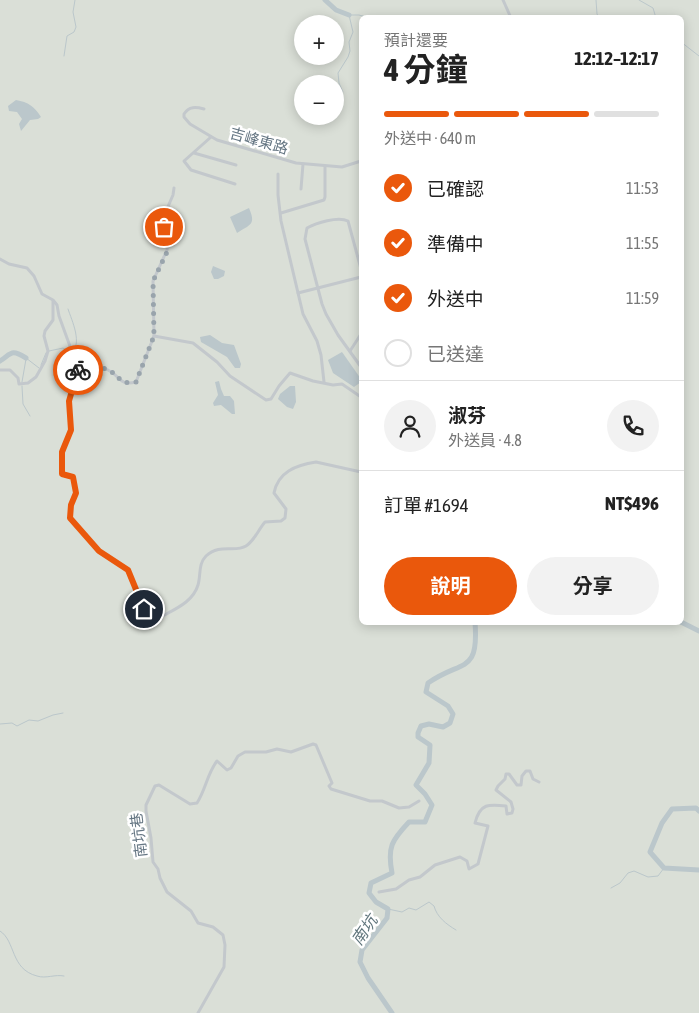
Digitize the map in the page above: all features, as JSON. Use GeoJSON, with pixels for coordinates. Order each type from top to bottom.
{"type":"FeatureCollection","features":[{"type":"Feature","properties":{"kind":"street"},"geometry":{"type":"LineString","coordinates":[[503,0],[510,15]]}},
{"type":"Feature","properties":{"kind":"street","name":"吉峰東路"},"geometry":{"type":"LineString","coordinates":[[204,109],[190,108],[186,110],[184,117],[190,124],[217,140],[303,164],[342,167],[359,162]]}},
{"type":"Feature","properties":{"kind":"street"},"geometry":{"type":"LineString","coordinates":[[211,137],[184,161],[191,170],[235,184]]}},
{"type":"Feature","properties":{"kind":"street"},"geometry":{"type":"LineString","coordinates":[[193,153],[236,165]]}},
{"type":"Feature","properties":{"kind":"street"},"geometry":{"type":"LineString","coordinates":[[301,189],[303,164]]}},
{"type":"Feature","properties":{"kind":"street"},"geometry":{"type":"LineString","coordinates":[[281,214],[324,200],[325,167]]}},
{"type":"Feature","properties":{"kind":"street"},"geometry":{"type":"LineString","coordinates":[[278,174],[278,196],[281,214],[298,293],[303,314],[317,341],[321,355],[324,382]]}},
{"type":"Feature","properties":{"kind":"street"},"geometry":{"type":"LineString","coordinates":[[80,360],[110,371],[122,382],[129,384],[136,382],[154,336],[153,281],[168,250],[163,218],[174,195],[174,188]]}},
{"type":"Feature","properties":{"kind":"street"},"geometry":{"type":"LineString","coordinates":[[359,262],[348,221],[340,219],[307,228],[305,239],[326,314],[338,335],[359,364]]}},
{"type":"Feature","properties":{"kind":"street"},"geometry":{"type":"LineString","coordinates":[[0,259],[10,264],[27,268],[34,276],[42,294],[53,300],[57,305],[59,316],[73,351],[78,354],[80,360],[69,401],[71,430],[62,452],[62,474],[73,477],[76,493],[71,505],[70,518],[99,551],[128,570],[144,609],[161,617],[186,603],[198,585],[202,562],[207,555],[221,548],[243,547],[258,534],[265,522],[280,521],[285,518],[286,509],[274,493],[276,484],[284,473],[316,462],[359,472]]}},
{"type":"Feature","properties":{"kind":"street"},"geometry":{"type":"LineString","coordinates":[[298,293],[359,278]]}},
{"type":"Feature","properties":{"kind":"street"},"geometry":{"type":"LineString","coordinates":[[0,370],[10,370],[18,378],[19,384],[24,385],[36,378],[48,353],[44,336],[45,331],[53,320],[53,300]]}},
{"type":"Feature","properties":{"kind":"street"},"geometry":{"type":"LineString","coordinates":[[154,336],[193,343],[217,362],[230,376],[266,400],[271,399],[290,373],[313,381],[333,385],[342,384],[359,396]]}},
{"type":"Feature","properties":{"kind":"street"},"geometry":{"type":"LineString","coordinates":[[350,351],[359,337]]}},
{"type":"Feature","properties":{"kind":"street","name":"南坑巷"},"geometry":{"type":"LineString","coordinates":[[198,1013],[224,967],[223,935],[213,927],[198,923],[191,911],[167,892],[160,878],[158,869],[153,862],[146,810],[146,805],[155,786],[159,785],[190,804],[197,803],[204,792],[206,781],[217,761],[227,770],[231,768],[238,756],[245,752],[266,752],[277,749],[291,752],[313,744],[316,745],[331,780],[332,783],[329,786],[331,788],[374,802],[382,801],[400,808],[409,807],[419,800]]}},
{"type":"Feature","properties":{"kind":"street"},"geometry":{"type":"LineString","coordinates":[[379,892],[396,889],[409,880],[420,877],[435,865],[460,857],[467,861],[469,869],[478,864],[488,826],[475,823],[483,807],[489,804],[506,806],[507,814],[512,813],[511,802],[496,790],[505,779],[506,774],[509,774],[517,785],[521,785],[522,776],[526,771],[530,771],[533,779],[539,782]]}},
{"type":"Feature","properties":{"kind":"shaded area"},"geometry":{"type":"Polygon","coordinates":[[[0,0],[699,0],[699,1013],[0,1013],[0,0]]]}},
{"type":"Feature","properties":{"kind":"shaded area"},"geometry":{"type":"Polygon","coordinates":[[[16,100],[31,105],[41,117],[30,120],[21,131],[19,124],[22,119],[17,112],[9,111],[8,106],[16,100]]]}},
{"type":"Feature","properties":{"kind":"shaded area"},"geometry":{"type":"Polygon","coordinates":[[[249,208],[252,218],[251,224],[237,233],[230,217],[249,208]]]}},
{"type":"Feature","properties":{"kind":"shaded area"},"geometry":{"type":"Polygon","coordinates":[[[213,266],[225,271],[224,276],[214,279],[211,272],[213,266]]]}},
{"type":"Feature","properties":{"kind":"shaded area"},"geometry":{"type":"Polygon","coordinates":[[[210,335],[222,343],[234,345],[241,364],[240,368],[235,368],[227,357],[201,342],[200,337],[210,335]]]}},
{"type":"Feature","properties":{"kind":"shaded area"},"geometry":{"type":"Polygon","coordinates":[[[342,352],[359,376],[359,383],[354,387],[333,373],[328,360],[342,352]]]}},
{"type":"Feature","properties":{"kind":"shaded area"},"geometry":{"type":"Polygon","coordinates":[[[219,381],[224,396],[230,396],[234,401],[235,414],[232,414],[221,405],[214,406],[213,403],[218,395],[215,382],[219,381]]]}},
{"type":"Feature","properties":{"kind":"shaded area"},"geometry":{"type":"Polygon","coordinates":[[[290,386],[295,386],[296,402],[293,409],[287,407],[278,399],[280,394],[290,386]]]}},
{"type":"Feature","properties":{"kind":"waterway"},"geometry":{"type":"LineString","coordinates":[[64,56],[67,36],[74,32],[76,27],[73,12],[75,0]]}},
{"type":"Feature","properties":{"kind":"waterway"},"geometry":{"type":"LineString","coordinates":[[325,0],[336,10],[349,15]]}},
{"type":"Feature","properties":{"kind":"waterway"},"geometry":{"type":"LineString","coordinates":[[596,0],[598,15]]}},
{"type":"Feature","properties":{"kind":"waterway"},"geometry":{"type":"LineString","coordinates":[[639,0],[653,8],[655,15]]}},
{"type":"Feature","properties":{"kind":"waterway"},"geometry":{"type":"LineString","coordinates":[[338,75],[350,51],[349,42],[353,32],[349,15],[359,15]]}},
{"type":"Feature","properties":{"kind":"waterway"},"geometry":{"type":"LineString","coordinates":[[684,44],[699,56]]}},
{"type":"Feature","properties":{"kind":"waterway"},"geometry":{"type":"LineString","coordinates":[[49,351],[63,348],[71,353],[74,349],[76,332],[68,309]]}},
{"type":"Feature","properties":{"kind":"waterway"},"geometry":{"type":"LineString","coordinates":[[0,361],[12,353],[26,358]]}},
{"type":"Feature","properties":{"kind":"waterway"},"geometry":{"type":"LineString","coordinates":[[41,365],[46,353]]}},
{"type":"Feature","properties":{"kind":"waterway"},"geometry":{"type":"LineString","coordinates":[[26,358],[39,368]]}},
{"type":"Feature","properties":{"kind":"waterway"},"geometry":{"type":"LineString","coordinates":[[22,382],[26,359]]}},
{"type":"Feature","properties":{"kind":"waterway"},"geometry":{"type":"LineString","coordinates":[[22,386],[23,404],[30,416]]}},
{"type":"Feature","properties":{"kind":"waterway","name":"南坑"},"geometry":{"type":"LineString","coordinates":[[684,624],[699,631]]}},
{"type":"Feature","properties":{"kind":"waterway","name":"南坑"},"geometry":{"type":"LineString","coordinates":[[392,1013],[368,978],[360,962],[362,950],[387,918],[388,909],[376,902],[369,893],[371,883],[392,873],[390,857],[395,839],[409,822],[425,822],[432,805],[416,785],[429,763],[430,745],[418,737],[418,733],[421,726],[429,724],[443,727],[450,723],[453,714],[448,706],[426,692],[428,683],[466,663],[471,658],[476,639],[475,625]]}},
{"type":"Feature","properties":{"kind":"waterway"},"geometry":{"type":"LineString","coordinates":[[0,724],[12,723],[17,726],[29,720],[38,721],[63,713]]}},
{"type":"Feature","properties":{"kind":"waterway"},"geometry":{"type":"LineString","coordinates":[[699,811],[696,808],[672,809],[662,823],[650,852],[664,868],[699,870]]}},
{"type":"Feature","properties":{"kind":"waterway"},"geometry":{"type":"LineString","coordinates":[[611,888],[620,883],[628,873],[634,871],[648,877],[658,876],[664,868]]}},
{"type":"Feature","properties":{"kind":"waterway"},"geometry":{"type":"LineString","coordinates":[[388,909],[402,912],[409,908],[416,910],[429,902],[434,906],[442,920],[456,930]]}},
{"type":"Feature","properties":{"kind":"waterway"},"geometry":{"type":"LineString","coordinates":[[0,931],[9,941],[22,967],[28,972],[40,977],[64,976]]}},
{"type":"Feature","properties":{"kind":"way so far"},"geometry":{"type":"LineString","coordinates":[[78,370],[80,360],[110,371],[122,382],[129,384],[136,382],[154,336],[153,281],[168,250],[164,227]]}},
{"type":"Feature","properties":{"kind":"route"},"geometry":{"type":"LineString","coordinates":[[78,370],[69,401],[71,430],[62,452],[62,474],[73,477],[76,493],[71,505],[70,518],[99,551],[128,570],[144,609]]}}]}
